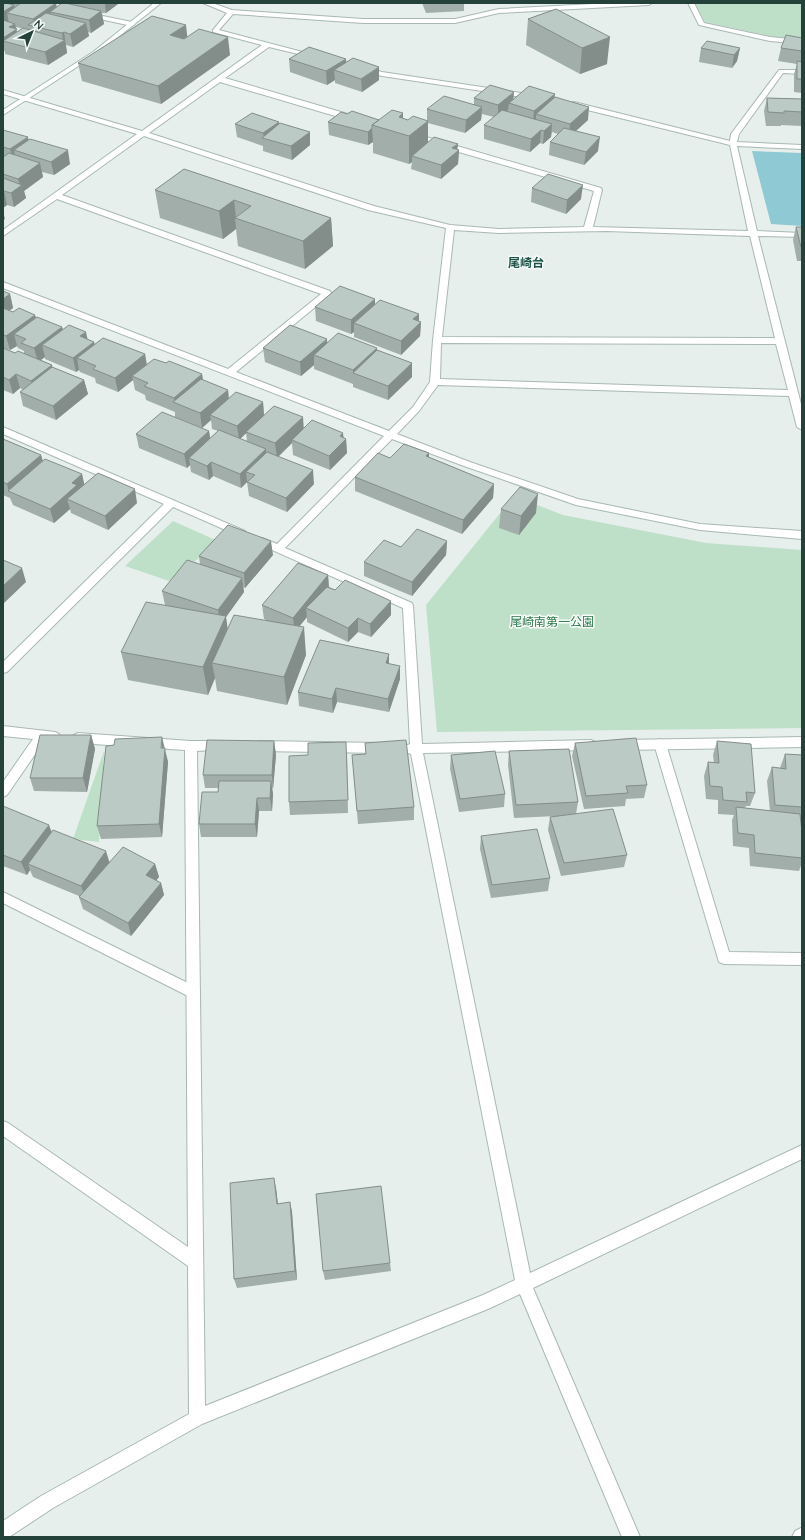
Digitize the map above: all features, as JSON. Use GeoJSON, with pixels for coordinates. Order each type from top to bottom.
{"type":"FeatureCollection","features":[{"type":"Feature","properties":{"kind":"street"},"geometry":{"type":"LineString","coordinates":[[3,113],[95,53],[158,3]]}},
{"type":"Feature","properties":{"kind":"street"},"geometry":{"type":"LineString","coordinates":[[206,3],[231,12],[363,21],[455,21],[499,11],[649,3]]}},
{"type":"Feature","properties":{"kind":"street"},"geometry":{"type":"LineString","coordinates":[[496,3],[499,11]]}},
{"type":"Feature","properties":{"kind":"street"},"geometry":{"type":"LineString","coordinates":[[691,3],[701,24],[770,39],[802,42]]}},
{"type":"Feature","properties":{"kind":"street"},"geometry":{"type":"LineString","coordinates":[[231,12],[215,32],[320,58]]}},
{"type":"Feature","properties":{"kind":"street"},"geometry":{"type":"LineString","coordinates":[[81,14],[132,24]]}},
{"type":"Feature","properties":{"kind":"street"},"geometry":{"type":"LineString","coordinates":[[3,234],[268,44]]}},
{"type":"Feature","properties":{"kind":"street"},"geometry":{"type":"LineString","coordinates":[[359,68],[382,74],[544,98]]}},
{"type":"Feature","properties":{"kind":"street"},"geometry":{"type":"LineString","coordinates":[[802,72],[780,71],[734,134],[733,144],[753,234],[802,427]]}},
{"type":"Feature","properties":{"kind":"street"},"geometry":{"type":"LineString","coordinates":[[219,79],[363,121]]}},
{"type":"Feature","properties":{"kind":"street"},"geometry":{"type":"LineString","coordinates":[[3,92],[144,134],[371,208],[450,227],[498,231],[588,229],[802,235]]}},
{"type":"Feature","properties":{"kind":"street"},"geometry":{"type":"LineString","coordinates":[[567,102],[733,144],[802,147]]}},
{"type":"Feature","properties":{"kind":"street"},"geometry":{"type":"LineString","coordinates":[[409,135],[598,190],[588,229]]}},
{"type":"Feature","properties":{"kind":"street"},"geometry":{"type":"LineString","coordinates":[[56,196],[327,293],[230,372]]}},
{"type":"Feature","properties":{"kind":"street"},"geometry":{"type":"LineString","coordinates":[[278,549],[416,409],[435,382],[437,340],[450,227]]}},
{"type":"Feature","properties":{"kind":"street"},"geometry":{"type":"LineString","coordinates":[[3,285],[467,464],[576,502],[700,527],[802,535]]}},
{"type":"Feature","properties":{"kind":"street"},"geometry":{"type":"LineString","coordinates":[[437,340],[780,342]]}},
{"type":"Feature","properties":{"kind":"street"},"geometry":{"type":"LineString","coordinates":[[435,382],[793,392]]}},
{"type":"Feature","properties":{"kind":"street"},"geometry":{"type":"LineString","coordinates":[[3,430],[408,606],[416,749],[524,1284],[631,1537]]}},
{"type":"Feature","properties":{"kind":"street"},"geometry":{"type":"LineString","coordinates":[[3,669],[171,503]]}},
{"type":"Feature","properties":{"kind":"street"},"geometry":{"type":"LineString","coordinates":[[3,731],[42,736],[191,746],[416,749],[480,746],[802,742]]}},
{"type":"Feature","properties":{"kind":"street"},"geometry":{"type":"LineString","coordinates":[[3,792],[42,736]]}},
{"type":"Feature","properties":{"kind":"street"},"geometry":{"type":"LineString","coordinates":[[660,744],[724,958],[802,959]]}},
{"type":"Feature","properties":{"kind":"street"},"geometry":{"type":"LineString","coordinates":[[191,746],[197,1418]]}},
{"type":"Feature","properties":{"kind":"street"},"geometry":{"type":"LineString","coordinates":[[3,897],[193,992]]}},
{"type":"Feature","properties":{"kind":"street"},"geometry":{"type":"LineString","coordinates":[[3,1128],[196,1262]]}},
{"type":"Feature","properties":{"kind":"street"},"geometry":{"type":"LineString","coordinates":[[3,1531],[47,1502],[197,1418],[488,1301],[802,1152]]}},
{"type":"Feature","properties":{"kind":"green space"},"geometry":{"type":"Polygon","coordinates":[[[695,3],[802,3],[802,40],[774,37],[705,22],[695,3]]]}},
{"type":"Feature","properties":{"kind":"green space","name":"尾崎南第一公園"},"geometry":{"type":"Polygon","coordinates":[[[514,496],[563,515],[706,543],[802,550],[802,728],[437,732],[426,605],[514,496]]]}},
{"type":"Feature","properties":{"kind":"green space"},"geometry":{"type":"Polygon","coordinates":[[[173,521],[220,542],[169,581],[125,566],[173,521]]]}},
{"type":"Feature","properties":{"kind":"green space"},"geometry":{"type":"Polygon","coordinates":[[[104,751],[99,842],[73,839],[104,751]]]}},
{"type":"Feature","properties":{"kind":"water"},"geometry":{"type":"Polygon","coordinates":[[[752,151],[802,153],[802,226],[771,224],[752,151]]]}},
{"type":"Feature","properties":{"kind":"building"},"geometry":{"type":"Polygon","coordinates":[[[3,3],[5,3],[14,5],[3,12],[3,3]]]}},
{"type":"Feature","properties":{"kind":"building"},"geometry":{"type":"Polygon","coordinates":[[[21,3],[56,3],[33,19],[7,13],[21,3]]]}},
{"type":"Feature","properties":{"kind":"building"},"geometry":{"type":"Polygon","coordinates":[[[62,3],[101,11],[89,20],[50,12],[62,3]]]}},
{"type":"Feature","properties":{"kind":"building"},"geometry":{"type":"Polygon","coordinates":[[[556,9],[610,37],[582,48],[528,19],[556,9]]]}},
{"type":"Feature","properties":{"kind":"building"},"geometry":{"type":"Polygon","coordinates":[[[46,13],[86,23],[70,34],[28,25],[46,13]]]}},
{"type":"Feature","properties":{"kind":"building"},"geometry":{"type":"Polygon","coordinates":[[[152,16],[186,25],[170,35],[184,39],[199,29],[228,37],[158,86],[78,63],[152,16]]]}},
{"type":"Feature","properties":{"kind":"building"},"geometry":{"type":"Polygon","coordinates":[[[3,20],[15,24],[9,27],[17,29],[3,38],[3,20]]]}},
{"type":"Feature","properties":{"kind":"building"},"geometry":{"type":"Polygon","coordinates":[[[23,28],[65,40],[45,52],[3,41],[23,28]]]}},
{"type":"Feature","properties":{"kind":"building"},"geometry":{"type":"Polygon","coordinates":[[[786,35],[802,38],[802,51],[781,48],[786,35]]]}},
{"type":"Feature","properties":{"kind":"building"},"geometry":{"type":"Polygon","coordinates":[[[707,41],[740,48],[734,55],[701,48],[707,41]]]}},
{"type":"Feature","properties":{"kind":"building"},"geometry":{"type":"Polygon","coordinates":[[[309,47],[346,59],[326,71],[289,59],[309,47]]]}},
{"type":"Feature","properties":{"kind":"building"},"geometry":{"type":"Polygon","coordinates":[[[353,58],[379,67],[361,79],[334,70],[353,58]]]}},
{"type":"Feature","properties":{"kind":"building"},"geometry":{"type":"Polygon","coordinates":[[[797,61],[802,62],[802,79],[797,79],[797,61]]]}},
{"type":"Feature","properties":{"kind":"building"},"geometry":{"type":"Polygon","coordinates":[[[490,85],[514,92],[498,105],[474,98],[490,85]]]}},
{"type":"Feature","properties":{"kind":"building"},"geometry":{"type":"Polygon","coordinates":[[[529,86],[555,94],[534,111],[509,103],[529,86]]]}},
{"type":"Feature","properties":{"kind":"building"},"geometry":{"type":"Polygon","coordinates":[[[444,96],[482,107],[466,120],[427,109],[444,96]]]}},
{"type":"Feature","properties":{"kind":"building"},"geometry":{"type":"Polygon","coordinates":[[[555,97],[589,107],[570,124],[536,114],[555,97]]]}},
{"type":"Feature","properties":{"kind":"building"},"geometry":{"type":"Polygon","coordinates":[[[767,98],[802,99],[802,112],[768,112],[767,98]]]}},
{"type":"Feature","properties":{"kind":"building"},"geometry":{"type":"Polygon","coordinates":[[[392,110],[403,113],[399,117],[408,120],[413,116],[428,121],[409,136],[372,125],[392,110]]]}},
{"type":"Feature","properties":{"kind":"building"},"geometry":{"type":"Polygon","coordinates":[[[502,110],[552,124],[544,131],[541,130],[531,139],[484,125],[502,110]]]}},
{"type":"Feature","properties":{"kind":"building"},"geometry":{"type":"Polygon","coordinates":[[[352,111],[379,120],[372,125],[372,128],[368,132],[328,122],[341,112],[347,114],[352,111]]]}},
{"type":"Feature","properties":{"kind":"building"},"geometry":{"type":"Polygon","coordinates":[[[252,113],[279,122],[263,133],[235,124],[252,113]]]}},
{"type":"Feature","properties":{"kind":"building"},"geometry":{"type":"Polygon","coordinates":[[[280,123],[310,132],[291,146],[262,138],[280,123]]]}},
{"type":"Feature","properties":{"kind":"building"},"geometry":{"type":"Polygon","coordinates":[[[564,128],[600,137],[586,152],[550,142],[564,128]]]}},
{"type":"Feature","properties":{"kind":"building"},"geometry":{"type":"Polygon","coordinates":[[[3,130],[28,137],[10,149],[3,147],[3,130]]]}},
{"type":"Feature","properties":{"kind":"building"},"geometry":{"type":"Polygon","coordinates":[[[434,137],[458,144],[452,148],[459,150],[441,165],[412,156],[434,137]]]}},
{"type":"Feature","properties":{"kind":"building"},"geometry":{"type":"Polygon","coordinates":[[[30,139],[68,150],[51,162],[14,150],[30,139]]]}},
{"type":"Feature","properties":{"kind":"building"},"geometry":{"type":"Polygon","coordinates":[[[9,153],[40,163],[18,179],[3,174],[3,157],[9,153]]]}},
{"type":"Feature","properties":{"kind":"building"},"geometry":{"type":"Polygon","coordinates":[[[184,169],[331,218],[303,241],[235,218],[251,206],[234,200],[219,211],[155,190],[184,169]]]}},
{"type":"Feature","properties":{"kind":"building"},"geometry":{"type":"Polygon","coordinates":[[[548,174],[583,185],[567,200],[532,188],[548,174]]]}},
{"type":"Feature","properties":{"kind":"building"},"geometry":{"type":"Polygon","coordinates":[[[3,178],[22,185],[11,193],[3,192],[3,178]]]}},
{"type":"Feature","properties":{"kind":"building"},"geometry":{"type":"Polygon","coordinates":[[[796,227],[802,227],[802,247],[801,247],[796,227]]]}},
{"type":"Feature","properties":{"kind":"building"},"geometry":{"type":"Polygon","coordinates":[[[340,286],[375,299],[351,320],[315,307],[340,286]]]}},
{"type":"Feature","properties":{"kind":"building"},"geometry":{"type":"Polygon","coordinates":[[[3,291],[10,294],[3,299],[3,291]]]}},
{"type":"Feature","properties":{"kind":"building"},"geometry":{"type":"Polygon","coordinates":[[[380,300],[419,314],[413,319],[421,322],[401,341],[354,323],[380,300]]]}},
{"type":"Feature","properties":{"kind":"building"},"geometry":{"type":"Polygon","coordinates":[[[3,308],[13,312],[19,308],[35,315],[6,336],[3,335],[3,308]]]}},
{"type":"Feature","properties":{"kind":"building"},"geometry":{"type":"Polygon","coordinates":[[[37,317],[62,327],[34,348],[21,343],[26,339],[14,334],[37,317]]]}},
{"type":"Feature","properties":{"kind":"building"},"geometry":{"type":"Polygon","coordinates":[[[69,325],[86,332],[80,336],[94,342],[73,358],[42,345],[69,325]]]}},
{"type":"Feature","properties":{"kind":"building"},"geometry":{"type":"Polygon","coordinates":[[[290,325],[327,339],[300,362],[263,348],[290,325]]]}},
{"type":"Feature","properties":{"kind":"building"},"geometry":{"type":"Polygon","coordinates":[[[338,333],[377,348],[353,370],[314,355],[338,333]]]}},
{"type":"Feature","properties":{"kind":"building"},"geometry":{"type":"Polygon","coordinates":[[[103,338],[145,354],[115,378],[93,369],[96,366],[77,358],[103,338]]]}},
{"type":"Feature","properties":{"kind":"building"},"geometry":{"type":"Polygon","coordinates":[[[3,348],[15,353],[18,351],[52,365],[31,381],[16,374],[9,380],[3,377],[3,348]]]}},
{"type":"Feature","properties":{"kind":"building"},"geometry":{"type":"Polygon","coordinates":[[[377,350],[412,363],[388,386],[353,373],[377,350]]]}},
{"type":"Feature","properties":{"kind":"building"},"geometry":{"type":"Polygon","coordinates":[[[154,359],[166,363],[169,361],[202,374],[174,398],[144,386],[148,383],[132,376],[154,359]]]}},
{"type":"Feature","properties":{"kind":"building"},"geometry":{"type":"Polygon","coordinates":[[[52,367],[84,380],[53,406],[20,392],[52,367]]]}},
{"type":"Feature","properties":{"kind":"building"},"geometry":{"type":"Polygon","coordinates":[[[201,379],[228,390],[200,413],[173,402],[201,379]]]}},
{"type":"Feature","properties":{"kind":"building"},"geometry":{"type":"Polygon","coordinates":[[[236,392],[263,402],[237,426],[210,415],[236,392]]]}},
{"type":"Feature","properties":{"kind":"building"},"geometry":{"type":"Polygon","coordinates":[[[274,406],[303,417],[275,443],[246,432],[274,406]]]}},
{"type":"Feature","properties":{"kind":"building"},"geometry":{"type":"Polygon","coordinates":[[[162,412],[209,431],[184,454],[136,434],[162,412]]]}},
{"type":"Feature","properties":{"kind":"building"},"geometry":{"type":"Polygon","coordinates":[[[312,420],[343,433],[340,436],[346,439],[329,456],[292,440],[312,420]]]}},
{"type":"Feature","properties":{"kind":"building"},"geometry":{"type":"Polygon","coordinates":[[[219,430],[266,449],[240,474],[211,462],[207,466],[189,458],[219,430]]]}},
{"type":"Feature","properties":{"kind":"building"},"geometry":{"type":"Polygon","coordinates":[[[3,439],[41,455],[7,484],[3,482],[3,439]]]}},
{"type":"Feature","properties":{"kind":"building"},"geometry":{"type":"Polygon","coordinates":[[[404,444],[429,453],[426,456],[494,484],[463,520],[355,477],[378,453],[390,458],[404,444]]]}},
{"type":"Feature","properties":{"kind":"building"},"geometry":{"type":"Polygon","coordinates":[[[267,452],[313,470],[286,498],[247,482],[255,475],[246,472],[267,452]]]}},
{"type":"Feature","properties":{"kind":"building"},"geometry":{"type":"Polygon","coordinates":[[[45,459],[82,474],[72,483],[77,485],[50,509],[8,491],[45,459]]]}},
{"type":"Feature","properties":{"kind":"building"},"geometry":{"type":"Polygon","coordinates":[[[98,473],[135,489],[105,516],[67,499],[98,473]]]}},
{"type":"Feature","properties":{"kind":"building"},"geometry":{"type":"Polygon","coordinates":[[[520,487],[538,494],[521,516],[501,509],[520,487]]]}},
{"type":"Feature","properties":{"kind":"building"},"geometry":{"type":"Polygon","coordinates":[[[228,525],[271,541],[244,573],[199,556],[228,525]]]}},
{"type":"Feature","properties":{"kind":"building"},"geometry":{"type":"Polygon","coordinates":[[[417,529],[447,541],[412,582],[364,562],[384,540],[401,547],[417,529]]]}},
{"type":"Feature","properties":{"kind":"building"},"geometry":{"type":"Polygon","coordinates":[[[3,560],[22,568],[3,586],[3,560]]]}},
{"type":"Feature","properties":{"kind":"building"},"geometry":{"type":"Polygon","coordinates":[[[187,560],[242,578],[218,610],[162,591],[187,560]]]}},
{"type":"Feature","properties":{"kind":"building"},"geometry":{"type":"Polygon","coordinates":[[[298,563],[328,575],[293,618],[262,605],[298,563]]]}},
{"type":"Feature","properties":{"kind":"building"},"geometry":{"type":"Polygon","coordinates":[[[345,580],[391,601],[370,624],[358,618],[348,628],[306,608],[327,587],[335,590],[345,580]]]}},
{"type":"Feature","properties":{"kind":"building"},"geometry":{"type":"Polygon","coordinates":[[[146,602],[226,616],[203,667],[121,652],[146,602]]]}},
{"type":"Feature","properties":{"kind":"building"},"geometry":{"type":"Polygon","coordinates":[[[234,615],[304,627],[284,677],[212,663],[234,615]]]}},
{"type":"Feature","properties":{"kind":"building"},"geometry":{"type":"Polygon","coordinates":[[[320,640],[389,654],[386,663],[400,666],[388,699],[336,688],[332,699],[298,692],[320,640]]]}},
{"type":"Feature","properties":{"kind":"building"},"geometry":{"type":"Polygon","coordinates":[[[40,735],[91,735],[83,778],[30,778],[40,735]]]}},
{"type":"Feature","properties":{"kind":"building"},"geometry":{"type":"Polygon","coordinates":[[[162,737],[161,748],[165,748],[159,824],[97,826],[106,746],[114,745],[115,739],[162,737]]]}},
{"type":"Feature","properties":{"kind":"building"},"geometry":{"type":"Polygon","coordinates":[[[636,738],[647,785],[626,786],[628,793],[586,796],[575,743],[636,738]]]}},
{"type":"Feature","properties":{"kind":"building"},"geometry":{"type":"Polygon","coordinates":[[[207,740],[274,741],[272,775],[203,775],[207,740]]]}},
{"type":"Feature","properties":{"kind":"building"},"geometry":{"type":"Polygon","coordinates":[[[406,740],[414,807],[357,811],[352,755],[366,754],[365,743],[406,740]]]}},
{"type":"Feature","properties":{"kind":"building"},"geometry":{"type":"Polygon","coordinates":[[[717,741],[751,744],[755,793],[746,792],[747,802],[723,800],[722,787],[710,786],[708,762],[719,763],[717,741]]]}},
{"type":"Feature","properties":{"kind":"building"},"geometry":{"type":"Polygon","coordinates":[[[346,742],[348,800],[289,802],[289,756],[308,755],[308,743],[346,742]]]}},
{"type":"Feature","properties":{"kind":"building"},"geometry":{"type":"Polygon","coordinates":[[[569,749],[578,802],[516,805],[509,751],[569,749]]]}},
{"type":"Feature","properties":{"kind":"building"},"geometry":{"type":"Polygon","coordinates":[[[495,751],[505,794],[460,799],[451,755],[495,751]]]}},
{"type":"Feature","properties":{"kind":"building"},"geometry":{"type":"Polygon","coordinates":[[[785,754],[802,755],[802,807],[775,805],[772,767],[786,769],[785,754]]]}},
{"type":"Feature","properties":{"kind":"building"},"geometry":{"type":"Polygon","coordinates":[[[219,781],[271,781],[270,798],[257,798],[255,824],[199,824],[202,792],[218,792],[219,781]]]}},
{"type":"Feature","properties":{"kind":"building"},"geometry":{"type":"Polygon","coordinates":[[[3,806],[49,825],[21,862],[3,855],[3,806]]]}},
{"type":"Feature","properties":{"kind":"building"},"geometry":{"type":"Polygon","coordinates":[[[736,807],[800,814],[802,858],[755,853],[754,835],[738,833],[736,807]]]}},
{"type":"Feature","properties":{"kind":"building"},"geometry":{"type":"Polygon","coordinates":[[[613,809],[627,855],[564,863],[550,817],[613,809]]]}},
{"type":"Feature","properties":{"kind":"building"},"geometry":{"type":"Polygon","coordinates":[[[537,829],[550,878],[492,885],[481,836],[537,829]]]}},
{"type":"Feature","properties":{"kind":"building"},"geometry":{"type":"Polygon","coordinates":[[[53,830],[106,851],[81,886],[28,864],[53,830]]]}},
{"type":"Feature","properties":{"kind":"building"},"geometry":{"type":"Polygon","coordinates":[[[123,847],[155,864],[146,875],[161,883],[128,923],[79,897],[123,847]]]}},
{"type":"Feature","properties":{"kind":"building"},"geometry":{"type":"Polygon","coordinates":[[[274,1178],[277,1204],[290,1202],[295,1271],[234,1279],[230,1183],[274,1178]]]}},
{"type":"Feature","properties":{"kind":"building"},"geometry":{"type":"Polygon","coordinates":[[[381,1186],[390,1263],[323,1271],[316,1194],[381,1186]]]}},
{"type":"Feature","properties":{"kind":"district","name":"尾崎台"},"geometry":{"type":"Point","coordinates":[526,263]}}]}
